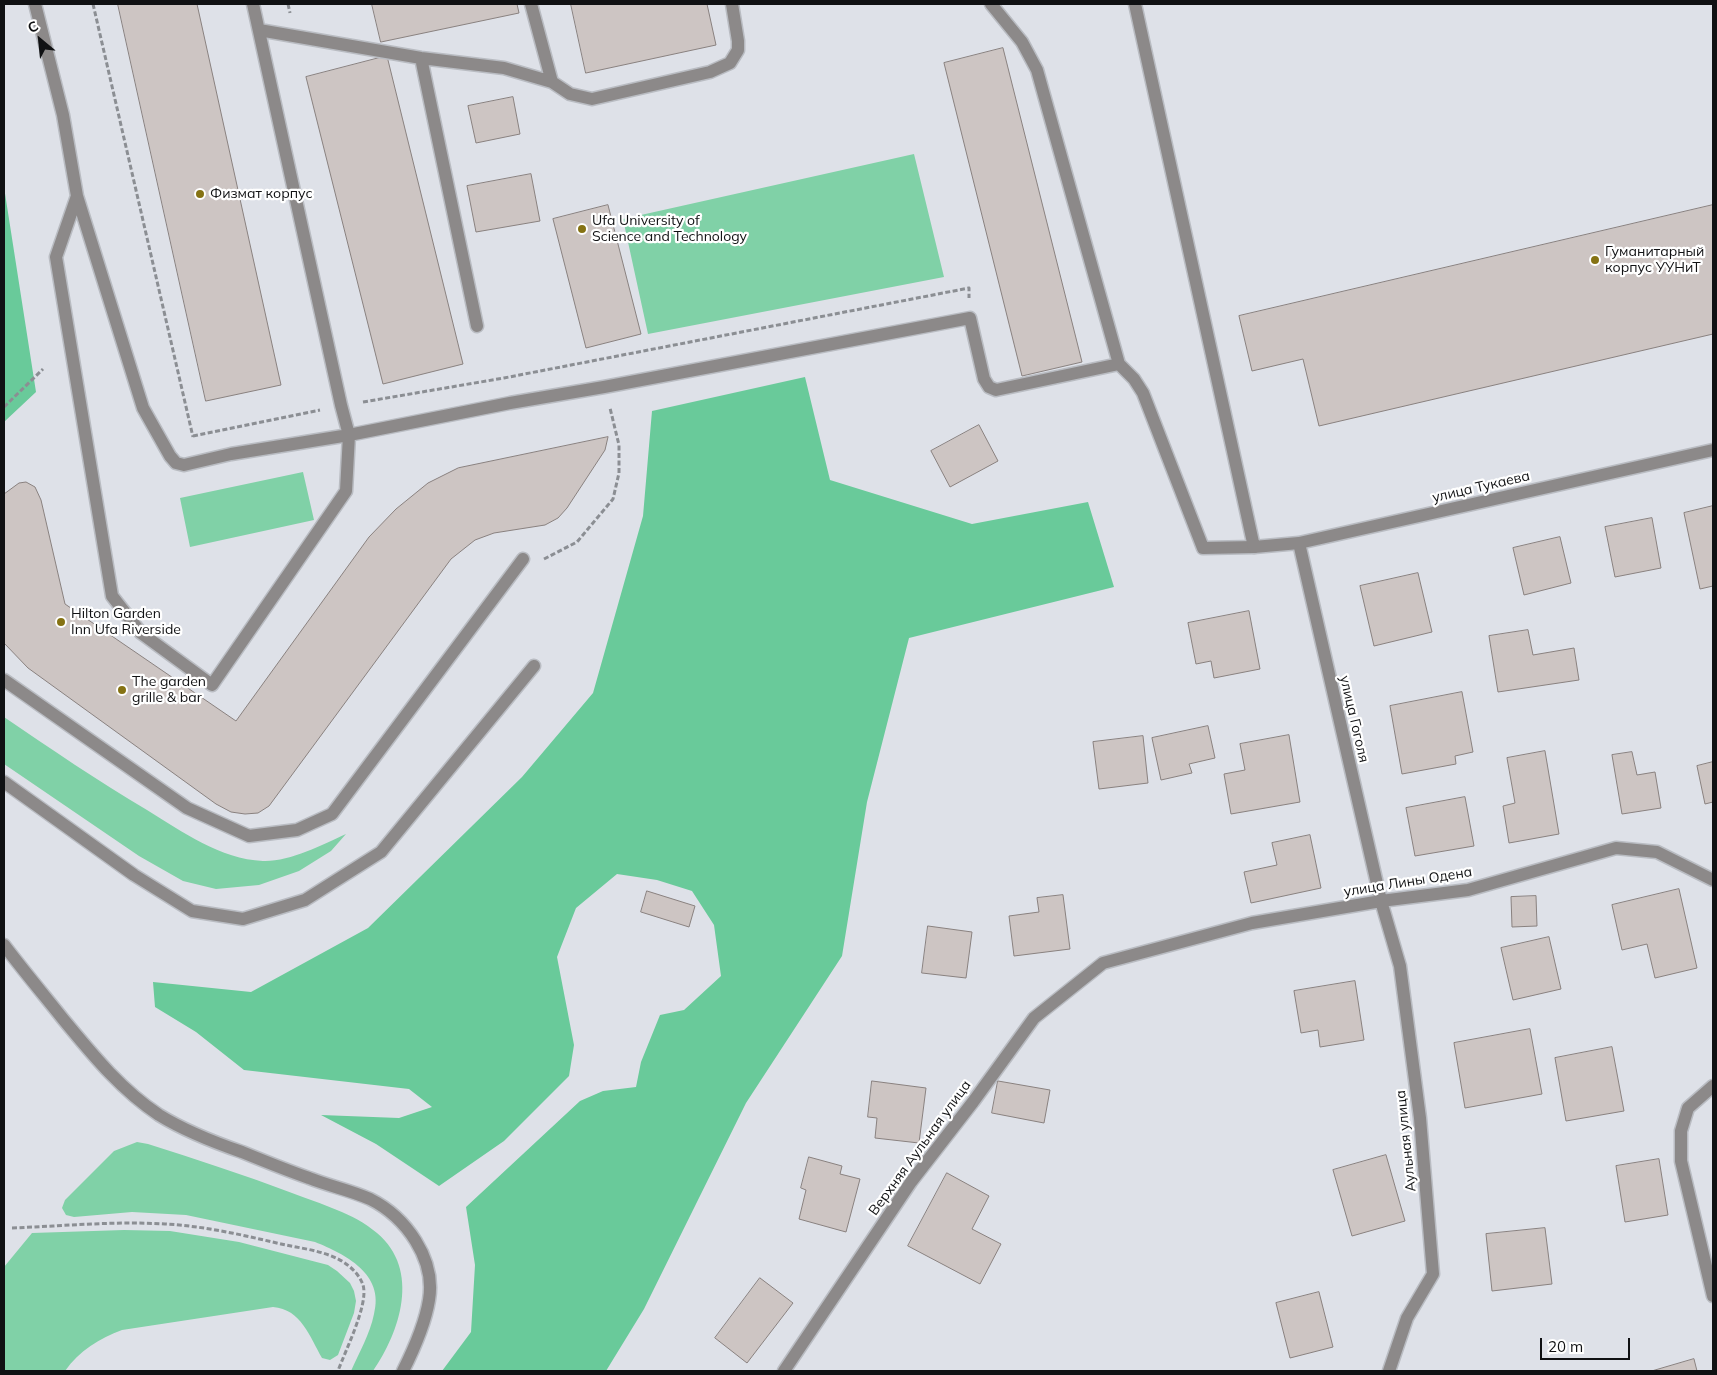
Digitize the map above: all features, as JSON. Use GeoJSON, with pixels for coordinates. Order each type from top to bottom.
{"type":"FeatureCollection","features":[{"type":"Feature","properties":{"kind":"street"},"geometry":{"type":"LineString","coordinates":[[35,4],[63,115],[77,196],[143,408],[172,460],[184,465],[231,454],[349,435],[510,403],[970,318],[984,380],[989,387],[996,390],[1119,364],[1037,70],[1022,42],[991,4]]}},
{"type":"Feature","properties":{"kind":"street"},"geometry":{"type":"LineString","coordinates":[[77,196],[56,257],[112,596],[141,633],[212,686],[346,491],[349,435],[253,4]]}},
{"type":"Feature","properties":{"kind":"street"},"geometry":{"type":"LineString","coordinates":[[531,4],[552,82]]}},
{"type":"Feature","properties":{"kind":"street"},"geometry":{"type":"LineString","coordinates":[[259,30],[421,58],[504,68],[552,82],[570,94],[592,99],[710,72],[730,63],[738,50],[732,4]]}},
{"type":"Feature","properties":{"kind":"street"},"geometry":{"type":"LineString","coordinates":[[1135,4],[1254,547]]}},
{"type":"Feature","properties":{"kind":"street"},"geometry":{"type":"LineString","coordinates":[[421,58],[477,326]]}},
{"type":"Feature","properties":{"kind":"street","name":"улица Тукаева"},"geometry":{"type":"LineString","coordinates":[[1119,364],[1143,393],[1203,548],[1254,547],[1299,543],[1713,450]]}},
{"type":"Feature","properties":{"kind":"street","name":"улица Гоголя"},"geometry":{"type":"LineString","coordinates":[[1299,543],[1381,901]]}},
{"type":"Feature","properties":{"kind":"street"},"geometry":{"type":"LineString","coordinates":[[4,680],[187,808],[249,836],[297,830],[332,814],[523,559]]}},
{"type":"Feature","properties":{"kind":"street"},"geometry":{"type":"LineString","coordinates":[[4,782],[134,875],[192,911],[243,919],[305,900],[382,852],[534,666]]}},
{"type":"Feature","properties":{"kind":"street","name":"улица Лины Одена"},"geometry":{"type":"LineString","coordinates":[[1102,963],[1252,923],[1381,901],[1468,890],[1616,848],[1657,852],[1713,880]]}},
{"type":"Feature","properties":{"kind":"street","name":"Аульная улица"},"geometry":{"type":"LineString","coordinates":[[1381,901],[1400,966],[1420,1118],[1433,1274],[1407,1318],[1389,1371]]}},
{"type":"Feature","properties":{"kind":"street"},"geometry":{"type":"LineString","coordinates":[[4,945],[112,1076],[138,1099],[159,1114],[178,1126],[206,1139],[371,1200],[388,1210],[405,1226],[415,1239],[425,1260],[429,1278],[430,1300],[413,1351],[403,1371]]}},
{"type":"Feature","properties":{"kind":"street","name":"Верхняя Аульная улица"},"geometry":{"type":"LineString","coordinates":[[784,1371],[911,1182],[973,1102],[1034,1018],[1102,963]]}},
{"type":"Feature","properties":{"kind":"street"},"geometry":{"type":"LineString","coordinates":[[1713,1086],[1688,1108],[1681,1131],[1681,1161],[1713,1296]]}},
{"type":"Feature","properties":{"kind":"path"},"geometry":{"type":"LineString","coordinates":[[93,4],[193,436],[197,462]]}},
{"type":"Feature","properties":{"kind":"path"},"geometry":{"type":"LineString","coordinates":[[193,436],[341,405],[504,378],[968,288],[970,318]]}},
{"type":"Feature","properties":{"kind":"path"},"geometry":{"type":"LineString","coordinates":[[4,407],[43,369]]}},
{"type":"Feature","properties":{"kind":"path"},"geometry":{"type":"LineString","coordinates":[[523,559],[542,560],[577,542],[613,499],[619,473],[619,445],[604,387]]}},
{"type":"Feature","properties":{"kind":"path"},"geometry":{"type":"LineString","coordinates":[[12,1228],[145,1223],[178,1224],[248,1235],[336,1258],[346,1264],[359,1277],[363,1285],[364,1294],[362,1306],[338,1371]]}},
{"type":"Feature","properties":{"kind":"green space"},"geometry":{"type":"Polygon","coordinates":[[[914,154],[944,277],[648,334],[623,219],[914,154]]]}},
{"type":"Feature","properties":{"kind":"green space"},"geometry":{"type":"Polygon","coordinates":[[[4,187],[36,392],[4,422],[4,187]]]}},
{"type":"Feature","properties":{"kind":"green space"},"geometry":{"type":"Polygon","coordinates":[[[805,377],[830,480],[972,524],[1088,502],[1114,587],[909,638],[867,802],[842,956],[746,1103],[644,1309],[606,1371],[442,1371],[471,1332],[475,1265],[466,1207],[580,1101],[603,1091],[636,1087],[641,1062],[660,1015],[684,1010],[721,976],[714,925],[692,891],[657,880],[617,874],[576,908],[557,957],[574,1045],[569,1076],[504,1141],[439,1186],[376,1144],[321,1115],[399,1118],[432,1107],[409,1089],[244,1070],[196,1032],[155,1007],[153,982],[251,992],[368,928],[522,777],[593,693],[643,516],[652,411],[805,377]]]}},
{"type":"Feature","properties":{"kind":"green space"},"geometry":{"type":"Polygon","coordinates":[[[303,472],[314,520],[190,547],[180,498],[303,472]]]}},
{"type":"Feature","properties":{"kind":"green space"},"geometry":{"type":"Polygon","coordinates":[[[4,717],[174,827],[217,850],[247,859],[273,861],[305,852],[346,834],[331,851],[299,871],[259,885],[216,889],[183,881],[139,856],[4,764],[4,717]]]}},
{"type":"Feature","properties":{"kind":"green space"},"geometry":{"type":"Polygon","coordinates":[[[137,1142],[220,1167],[325,1205],[347,1214],[377,1233],[391,1248],[399,1265],[402,1301],[398,1320],[391,1338],[373,1371],[351,1371],[367,1336],[374,1314],[376,1300],[374,1288],[360,1268],[338,1253],[315,1242],[186,1215],[132,1212],[74,1217],[66,1215],[62,1208],[65,1200],[114,1151],[137,1142]]]}},
{"type":"Feature","properties":{"kind":"green space"},"geometry":{"type":"Polygon","coordinates":[[[124,1230],[170,1231],[239,1242],[328,1265],[350,1283],[356,1301],[354,1313],[338,1355],[330,1360],[322,1358],[309,1333],[298,1318],[283,1309],[273,1307],[122,1330],[90,1346],[65,1371],[4,1371],[4,1267],[32,1233],[124,1230]]]}},
{"type":"Feature","properties":{"kind":"building","name":"Физмат корпус"},"geometry":{"type":"Polygon","coordinates":[[[118,4],[197,4],[281,385],[206,401],[118,4]]]}},
{"type":"Feature","properties":{"kind":"building"},"geometry":{"type":"Polygon","coordinates":[[[372,4],[517,4],[519,13],[381,42],[372,4]]]}},
{"type":"Feature","properties":{"kind":"building"},"geometry":{"type":"Polygon","coordinates":[[[571,4],[707,4],[716,45],[586,73],[571,4]]]}},
{"type":"Feature","properties":{"kind":"building"},"geometry":{"type":"Polygon","coordinates":[[[1003,48],[1082,362],[1022,376],[944,63],[1003,48]]]}},
{"type":"Feature","properties":{"kind":"building"},"geometry":{"type":"Polygon","coordinates":[[[387,56],[463,364],[383,384],[306,77],[387,56]]]}},
{"type":"Feature","properties":{"kind":"building"},"geometry":{"type":"Polygon","coordinates":[[[513,97],[520,134],[476,143],[468,106],[513,97]]]}},
{"type":"Feature","properties":{"kind":"building"},"geometry":{"type":"Polygon","coordinates":[[[531,174],[540,221],[476,232],[467,186],[531,174]]]}},
{"type":"Feature","properties":{"kind":"building"},"geometry":{"type":"Polygon","coordinates":[[[608,205],[641,334],[586,348],[553,219],[608,205]]]}},
{"type":"Feature","properties":{"kind":"building","name":"Гуманитарный корпус УУНиТ"},"geometry":{"type":"Polygon","coordinates":[[[1713,205],[1713,334],[1319,426],[1303,359],[1252,371],[1239,316],[1713,205]]]}},
{"type":"Feature","properties":{"kind":"building"},"geometry":{"type":"Polygon","coordinates":[[[979,425],[998,461],[950,487],[931,451],[979,425]]]}},
{"type":"Feature","properties":{"kind":"building"},"geometry":{"type":"Polygon","coordinates":[[[608,437],[605,450],[567,508],[558,518],[545,525],[494,533],[475,540],[451,559],[269,806],[258,813],[231,812],[216,804],[28,668],[4,643],[4,494],[19,483],[26,482],[35,487],[41,500],[65,604],[236,721],[369,537],[396,509],[428,483],[458,468],[608,437]]]}},
{"type":"Feature","properties":{"kind":"building"},"geometry":{"type":"Polygon","coordinates":[[[1713,506],[1713,586],[1700,589],[1684,513],[1713,506]]]}},
{"type":"Feature","properties":{"kind":"building"},"geometry":{"type":"Polygon","coordinates":[[[1652,518],[1661,568],[1615,577],[1605,527],[1652,518]]]}},
{"type":"Feature","properties":{"kind":"building"},"geometry":{"type":"Polygon","coordinates":[[[1560,537],[1571,583],[1524,595],[1513,548],[1560,537]]]}},
{"type":"Feature","properties":{"kind":"building"},"geometry":{"type":"Polygon","coordinates":[[[1418,573],[1432,632],[1374,646],[1360,586],[1418,573]]]}},
{"type":"Feature","properties":{"kind":"building"},"geometry":{"type":"Polygon","coordinates":[[[1249,611],[1260,669],[1214,678],[1211,661],[1196,664],[1188,623],[1249,611]]]}},
{"type":"Feature","properties":{"kind":"building"},"geometry":{"type":"Polygon","coordinates":[[[1528,630],[1533,655],[1574,648],[1579,680],[1498,692],[1489,636],[1528,630]]]}},
{"type":"Feature","properties":{"kind":"building"},"geometry":{"type":"Polygon","coordinates":[[[1462,692],[1473,752],[1455,756],[1456,764],[1402,774],[1390,706],[1462,692]]]}},
{"type":"Feature","properties":{"kind":"building"},"geometry":{"type":"Polygon","coordinates":[[[1208,726],[1215,758],[1189,764],[1192,773],[1161,780],[1152,738],[1208,726]]]}},
{"type":"Feature","properties":{"kind":"building"},"geometry":{"type":"Polygon","coordinates":[[[1289,735],[1300,802],[1231,814],[1224,774],[1245,770],[1240,744],[1289,735]]]}},
{"type":"Feature","properties":{"kind":"building"},"geometry":{"type":"Polygon","coordinates":[[[1143,736],[1148,783],[1099,789],[1093,742],[1143,736]]]}},
{"type":"Feature","properties":{"kind":"building"},"geometry":{"type":"Polygon","coordinates":[[[1545,751],[1559,834],[1509,843],[1503,806],[1515,803],[1507,758],[1545,751]]]}},
{"type":"Feature","properties":{"kind":"building"},"geometry":{"type":"Polygon","coordinates":[[[1632,752],[1637,775],[1655,772],[1661,808],[1622,814],[1612,755],[1632,752]]]}},
{"type":"Feature","properties":{"kind":"building"},"geometry":{"type":"Polygon","coordinates":[[[1713,762],[1713,802],[1705,804],[1697,766],[1713,762]]]}},
{"type":"Feature","properties":{"kind":"building"},"geometry":{"type":"Polygon","coordinates":[[[1465,797],[1474,846],[1415,856],[1406,808],[1465,797]]]}},
{"type":"Feature","properties":{"kind":"building"},"geometry":{"type":"Polygon","coordinates":[[[1310,835],[1321,888],[1251,903],[1244,872],[1277,865],[1272,843],[1310,835]]]}},
{"type":"Feature","properties":{"kind":"building"},"geometry":{"type":"Polygon","coordinates":[[[1679,889],[1697,968],[1655,978],[1647,944],[1622,950],[1612,905],[1679,889]]]}},
{"type":"Feature","properties":{"kind":"building"},"geometry":{"type":"Polygon","coordinates":[[[647,891],[695,906],[689,927],[641,912],[647,891]]]}},
{"type":"Feature","properties":{"kind":"building"},"geometry":{"type":"Polygon","coordinates":[[[1063,895],[1070,949],[1014,956],[1009,916],[1039,912],[1037,898],[1063,895]]]}},
{"type":"Feature","properties":{"kind":"building"},"geometry":{"type":"Polygon","coordinates":[[[1536,896],[1537,926],[1512,927],[1511,897],[1536,896]]]}},
{"type":"Feature","properties":{"kind":"building"},"geometry":{"type":"Polygon","coordinates":[[[928,926],[972,932],[966,978],[922,973],[928,926]]]}},
{"type":"Feature","properties":{"kind":"building"},"geometry":{"type":"Polygon","coordinates":[[[1549,937],[1561,989],[1513,1000],[1501,948],[1549,937]]]}},
{"type":"Feature","properties":{"kind":"building"},"geometry":{"type":"Polygon","coordinates":[[[1355,981],[1364,1040],[1320,1047],[1318,1030],[1301,1033],[1294,991],[1355,981]]]}},
{"type":"Feature","properties":{"kind":"building"},"geometry":{"type":"Polygon","coordinates":[[[1530,1029],[1542,1094],[1465,1108],[1454,1043],[1530,1029]]]}},
{"type":"Feature","properties":{"kind":"building"},"geometry":{"type":"Polygon","coordinates":[[[1612,1047],[1624,1111],[1566,1121],[1555,1058],[1612,1047]]]}},
{"type":"Feature","properties":{"kind":"building"},"geometry":{"type":"Polygon","coordinates":[[[872,1081],[926,1088],[919,1143],[875,1138],[877,1118],[868,1117],[872,1081]]]}},
{"type":"Feature","properties":{"kind":"building"},"geometry":{"type":"Polygon","coordinates":[[[998,1081],[1050,1090],[1044,1123],[992,1113],[998,1081]]]}},
{"type":"Feature","properties":{"kind":"building"},"geometry":{"type":"Polygon","coordinates":[[[1386,1155],[1405,1221],[1352,1236],[1333,1170],[1386,1155]]]}},
{"type":"Feature","properties":{"kind":"building"},"geometry":{"type":"Polygon","coordinates":[[[809,1157],[842,1166],[840,1174],[860,1179],[846,1232],[799,1219],[806,1190],[801,1188],[809,1157]]]}},
{"type":"Feature","properties":{"kind":"building"},"geometry":{"type":"Polygon","coordinates":[[[1659,1159],[1668,1215],[1625,1222],[1616,1166],[1659,1159]]]}},
{"type":"Feature","properties":{"kind":"building"},"geometry":{"type":"Polygon","coordinates":[[[947,1173],[989,1196],[972,1229],[1001,1244],[980,1284],[908,1246],[947,1173]]]}},
{"type":"Feature","properties":{"kind":"building"},"geometry":{"type":"Polygon","coordinates":[[[1545,1228],[1552,1284],[1492,1291],[1486,1234],[1545,1228]]]}},
{"type":"Feature","properties":{"kind":"building"},"geometry":{"type":"Polygon","coordinates":[[[760,1278],[793,1303],[747,1363],[715,1338],[760,1278]]]}},
{"type":"Feature","properties":{"kind":"building"},"geometry":{"type":"Polygon","coordinates":[[[1319,1292],[1333,1347],[1290,1358],[1276,1303],[1319,1292]]]}},
{"type":"Feature","properties":{"kind":"building"},"geometry":{"type":"Polygon","coordinates":[[[1694,1359],[1697,1371],[1652,1371],[1694,1359]]]}},
{"type":"Feature","properties":{"kind":"place","name":"Физмат корпус"},"geometry":{"type":"Point","coordinates":[200,194]}},
{"type":"Feature","properties":{"kind":"place","name":"Ufa University of Science and Technology"},"geometry":{"type":"Point","coordinates":[582,229]}},
{"type":"Feature","properties":{"kind":"place","name":"Гуманитарный корпус УУНиТ"},"geometry":{"type":"Point","coordinates":[1595,260]}},
{"type":"Feature","properties":{"kind":"place","name":"Hilton Garden Inn Ufa Riverside"},"geometry":{"type":"Point","coordinates":[61,622]}},
{"type":"Feature","properties":{"kind":"place","name":"The garden grille & bar"},"geometry":{"type":"Point","coordinates":[122,690]}}]}
